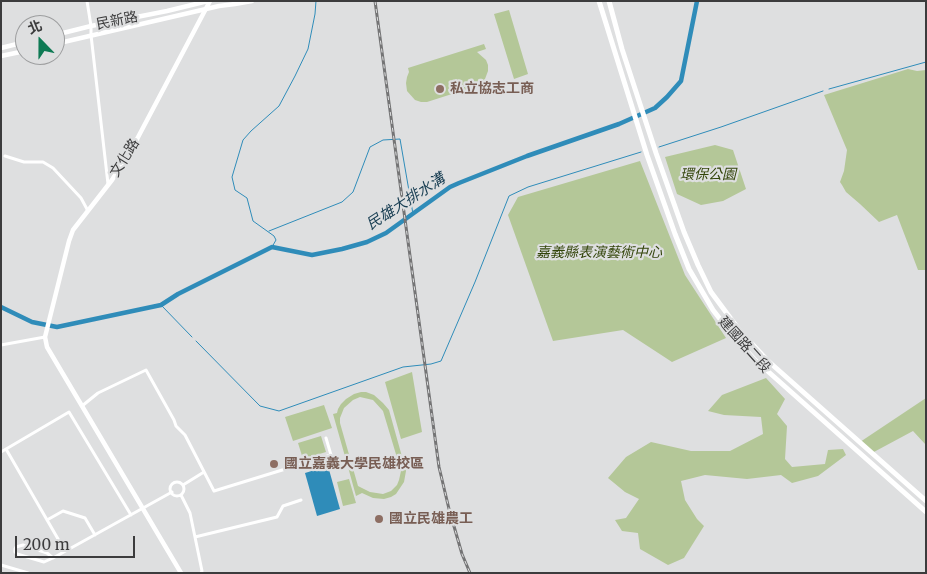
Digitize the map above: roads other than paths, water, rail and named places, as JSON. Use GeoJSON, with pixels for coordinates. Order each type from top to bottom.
{"type":"FeatureCollection","features":[{"type":"Feature","properties":{"kind":"main road","name":"建國路二段"},"geometry":{"type":"LineString","coordinates":[[599,1],[660,192],[689,269],[713,310],[734,337],[762,366],[926,512]]}},
{"type":"Feature","properties":{"kind":"main road","name":"建國路二段"},"geometry":{"type":"LineString","coordinates":[[609,1],[640,105],[684,232],[711,292],[740,331],[767,360],[926,501]]}},
{"type":"Feature","properties":{"kind":"main road"},"geometry":{"type":"LineString","coordinates":[[762,366],[767,360]]}},
{"type":"Feature","properties":{"kind":"street"},"geometry":{"type":"LineString","coordinates":[[86,1],[91,26],[90,36],[108,185]]}},
{"type":"Feature","properties":{"kind":"street","name":"民新路"},"geometry":{"type":"LineString","coordinates":[[65,32],[209,1]]}},
{"type":"Feature","properties":{"kind":"street","name":"文化路"},"geometry":{"type":"LineString","coordinates":[[45,337],[68,242],[73,230],[108,185],[136,141],[209,1]]}},
{"type":"Feature","properties":{"kind":"street","name":"民新路"},"geometry":{"type":"LineString","coordinates":[[65,42],[205,8],[252,1]]}},
{"type":"Feature","properties":{"kind":"street"},"geometry":{"type":"LineString","coordinates":[[1,48],[15,44]]}},
{"type":"Feature","properties":{"kind":"street"},"geometry":{"type":"LineString","coordinates":[[1,56],[15,53]]}},
{"type":"Feature","properties":{"kind":"street"},"geometry":{"type":"LineString","coordinates":[[5,156],[24,162],[43,162],[53,168],[81,198],[88,211]]}},
{"type":"Feature","properties":{"kind":"street"},"geometry":{"type":"LineString","coordinates":[[1,345],[45,337],[47,347],[181,573]]}},
{"type":"Feature","properties":{"kind":"street"},"geometry":{"type":"LineString","coordinates":[[82,406],[98,393],[146,370],[176,426],[185,435],[214,491],[331,455],[326,438]]}},
{"type":"Feature","properties":{"kind":"street"},"geometry":{"type":"LineString","coordinates":[[1,452],[69,412],[132,515]]}},
{"type":"Feature","properties":{"kind":"street"},"geometry":{"type":"LineString","coordinates":[[6,449],[64,551]]}},
{"type":"Feature","properties":{"kind":"street"},"geometry":{"type":"LineString","coordinates":[[183,485],[204,472]]}},
{"type":"Feature","properties":{"kind":"street"},"geometry":{"type":"LineString","coordinates":[[172,492],[171,486],[174,483],[180,482],[183,485]]}},
{"type":"Feature","properties":{"kind":"street"},"geometry":{"type":"LineString","coordinates":[[181,494],[184,491],[183,485]]}},
{"type":"Feature","properties":{"kind":"street"},"geometry":{"type":"LineString","coordinates":[[53,558],[47,553],[22,546],[15,549],[17,554],[44,562],[53,558],[132,515],[172,492]]}},
{"type":"Feature","properties":{"kind":"street"},"geometry":{"type":"LineString","coordinates":[[172,492],[176,495],[181,494]]}},
{"type":"Feature","properties":{"kind":"street"},"geometry":{"type":"LineString","coordinates":[[181,494],[190,513],[201,573]]}},
{"type":"Feature","properties":{"kind":"street"},"geometry":{"type":"LineString","coordinates":[[195,537],[277,517],[283,506],[302,500]]}},
{"type":"Feature","properties":{"kind":"street"},"geometry":{"type":"LineString","coordinates":[[47,520],[63,511],[85,518],[95,534]]}},
{"type":"Feature","properties":{"kind":"street"},"geometry":{"type":"LineString","coordinates":[[1,565],[28,573]]}},
{"type":"Feature","properties":{"kind":"water"},"geometry":{"type":"Polygon","coordinates":[[[328,466],[340,509],[317,516],[305,473],[328,466]]]}},
{"type":"Feature","properties":{"kind":"waterway"},"geometry":{"type":"LineString","coordinates":[[272,247],[276,240],[274,236],[253,221],[247,198],[235,190],[232,177],[243,140],[279,106],[308,49],[316,1]]}},
{"type":"Feature","properties":{"kind":"waterway","name":"民雄大排水溝"},"geometry":{"type":"LineString","coordinates":[[1,307],[32,322],[57,327],[161,305],[178,294],[272,247],[312,255],[367,242],[386,233],[450,187],[527,156],[619,124],[655,108],[681,81],[697,1]]}},
{"type":"Feature","properties":{"kind":"waterway"},"geometry":{"type":"LineString","coordinates":[[829,89],[926,62]]}},
{"type":"Feature","properties":{"kind":"waterway"},"geometry":{"type":"LineString","coordinates":[[659,147],[823,91]]}},
{"type":"Feature","properties":{"kind":"waterway"},"geometry":{"type":"LineString","coordinates":[[269,231],[342,202],[353,192],[370,147],[383,140],[400,139],[413,214]]}},
{"type":"Feature","properties":{"kind":"waterway"},"geometry":{"type":"LineString","coordinates":[[196,341],[260,406],[279,411],[403,367],[441,361],[509,196],[528,187],[641,152]]}},
{"type":"Feature","properties":{"kind":"waterway"},"geometry":{"type":"LineString","coordinates":[[161,305],[192,337]]}},
{"type":"Feature","properties":{"kind":"railway"},"geometry":{"type":"LineString","coordinates":[[375,1],[439,467],[462,554],[470,573]]}},
{"type":"Feature","properties":{"kind":"place","name":"私立協志工商"},"geometry":{"type":"Point","coordinates":[440,89]}},
{"type":"Feature","properties":{"kind":"place","name":"國立嘉義大學民雄校區"},"geometry":{"type":"Point","coordinates":[274,464]}},
{"type":"Feature","properties":{"kind":"place","name":"國立民雄農工"},"geometry":{"type":"Point","coordinates":[379,519]}},
{"type":"Feature","properties":{"kind":"park label","name":"環保公園"},"geometry":{"type":"Point","coordinates":[708,175]}},
{"type":"Feature","properties":{"kind":"park label","name":"嘉義縣表演藝術中心"},"geometry":{"type":"Point","coordinates":[599,253]}}]}
